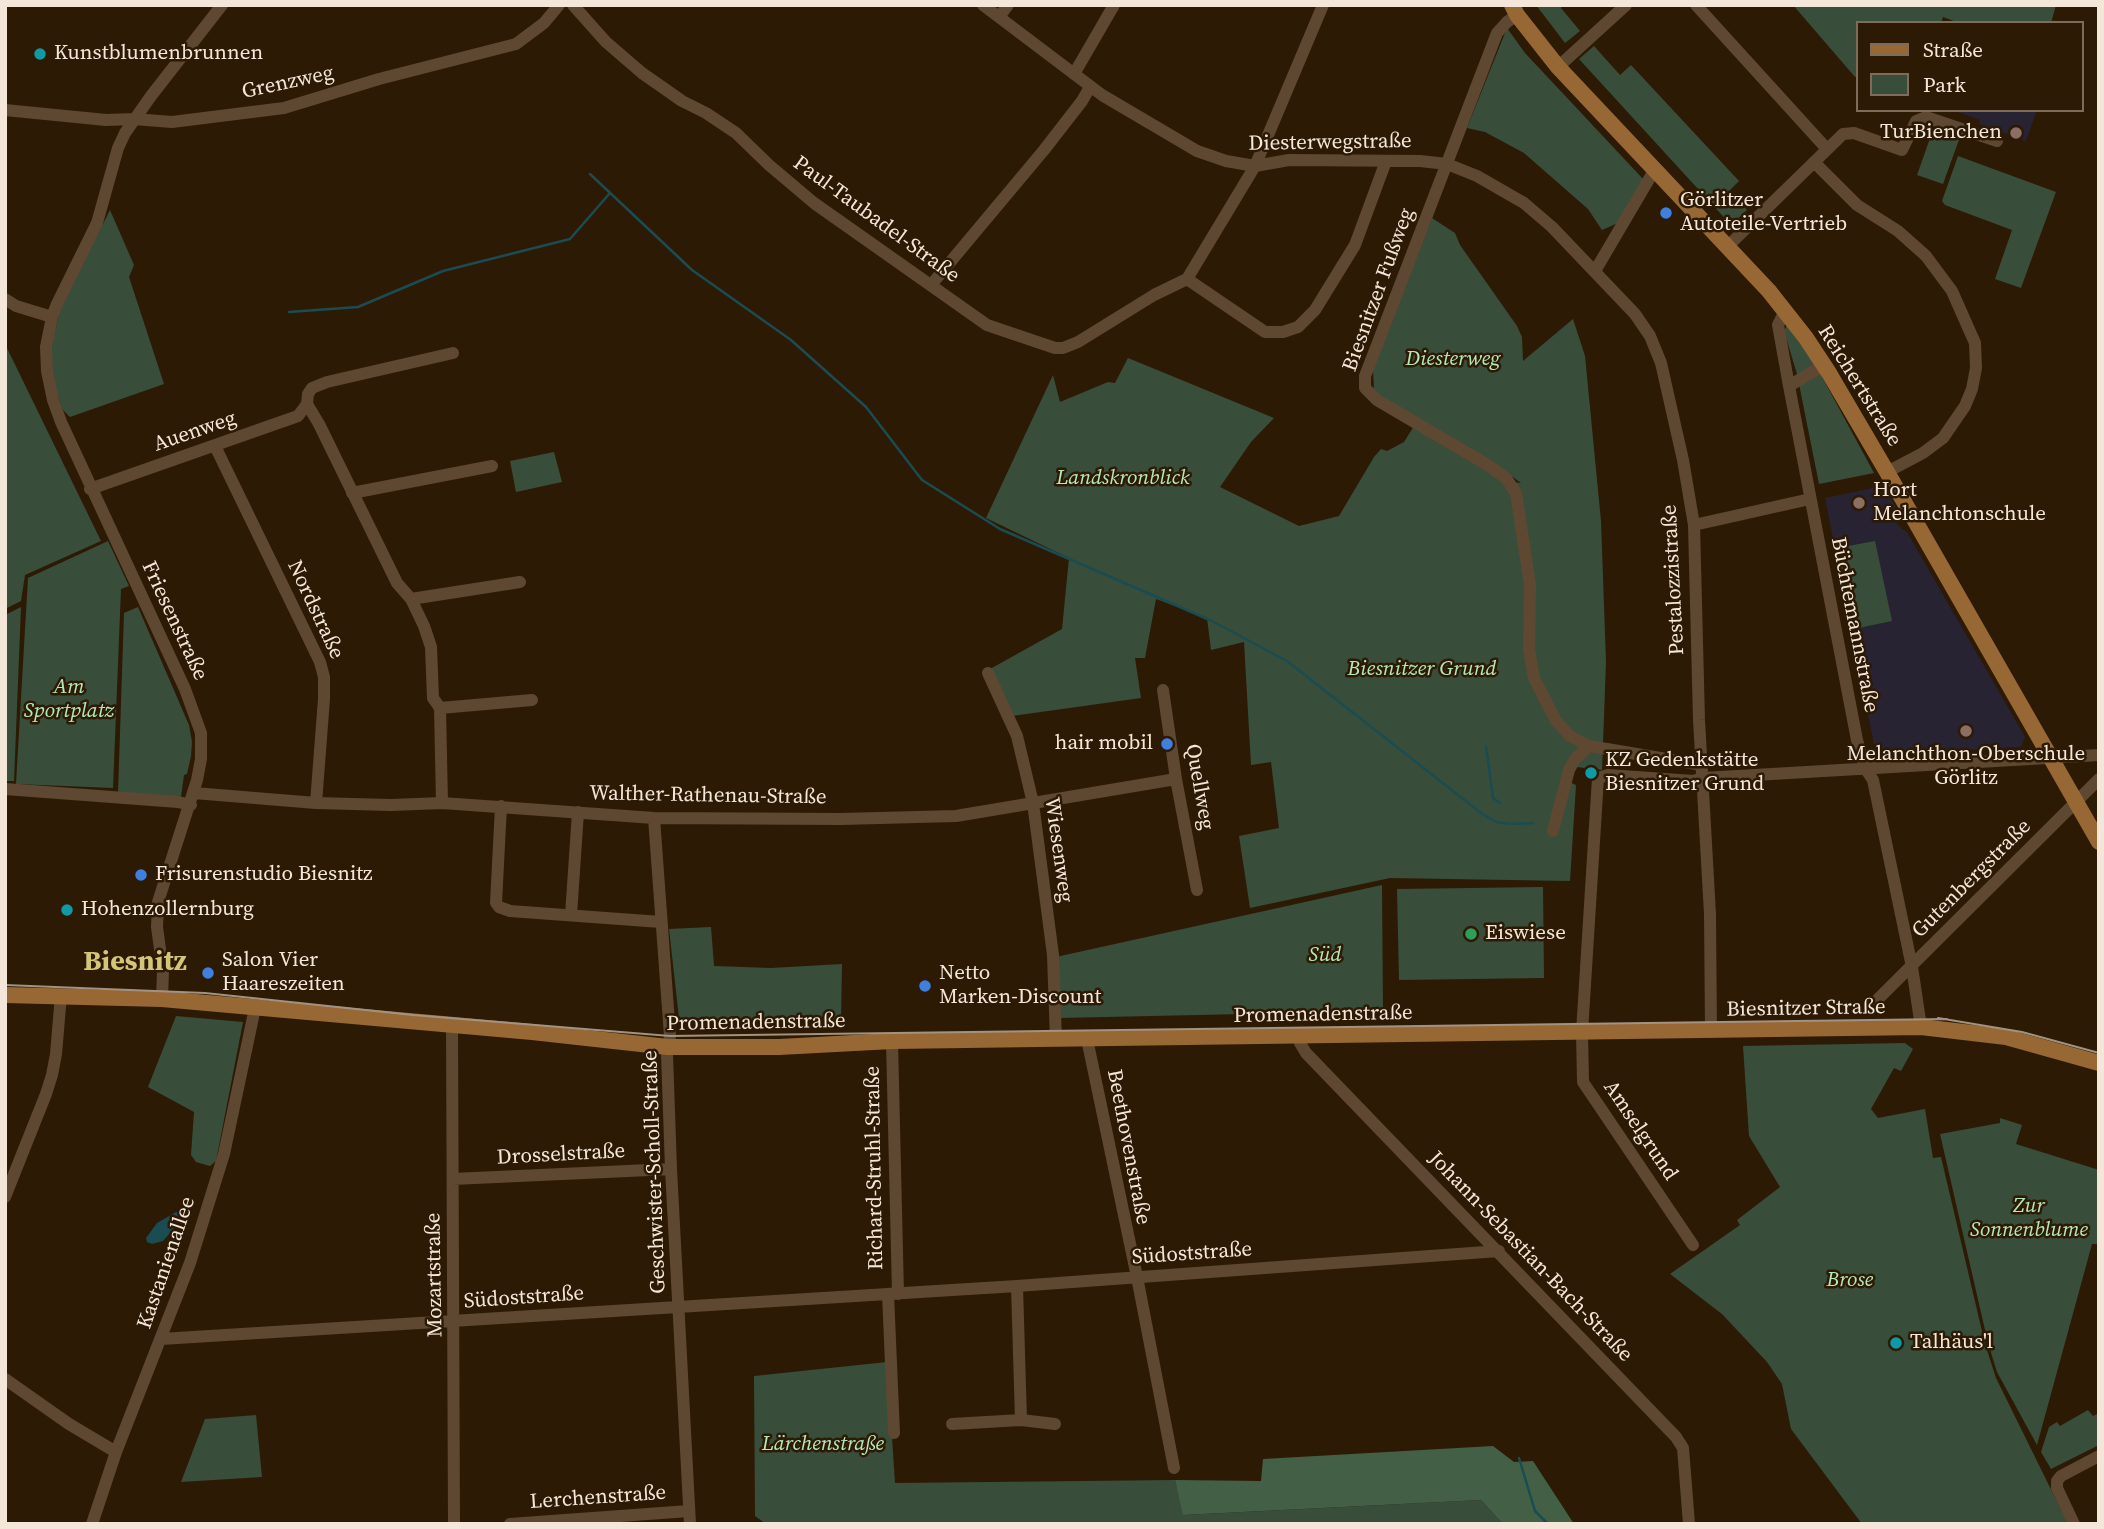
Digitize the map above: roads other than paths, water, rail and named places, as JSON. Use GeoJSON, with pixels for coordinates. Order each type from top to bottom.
{"type":"FeatureCollection","features":[{"type":"Feature","properties":{"kind":"main road","name":"Reichertstraße"},"geometry":{"type":"LineString","coordinates":[[1515,10],[1558,67],[1784,311],[1824,365],[2099,842]]}},
{"type":"Feature","properties":{"kind":"main road","name":"Promenadenstraße"},"geometry":{"type":"LineString","coordinates":[[5,995],[163,999],[668,1047],[779,1047],[891,1041],[1510,1033]]}},
{"type":"Feature","properties":{"kind":"main road","name":"Biesnitzer Straße"},"geometry":{"type":"LineString","coordinates":[[1510,1033],[1922,1027],[2006,1037],[2099,1062]]}},
{"type":"Feature","properties":{"kind":"street","name":"Friesenstraße"},"geometry":{"type":"LineString","coordinates":[[163,999],[163,971],[157,927],[158,902],[192,799],[202,746],[201,733],[185,689],[90,489],[53,400],[46,347],[52,317],[97,223],[118,148],[134,119],[222,5]]}},
{"type":"Feature","properties":{"kind":"street","name":"Grenzweg"},"geometry":{"type":"LineString","coordinates":[[5,110],[106,120],[172,122],[284,108],[321,99],[379,79],[516,44],[544,23],[559,5]]}},
{"type":"Feature","properties":{"kind":"street","name":"Paul-Taubadel-Straße"},"geometry":{"type":"LineString","coordinates":[[573,5],[606,42],[642,73],[736,133],[769,165],[814,202],[987,325],[1055,348],[1077,342],[1154,295],[1186,279]]}},
{"type":"Feature","properties":{"kind":"street","name":"Diesterwegstraße"},"geometry":{"type":"LineString","coordinates":[[983,5],[1090,87],[1197,151],[1226,161],[1255,166],[1289,160],[1420,161],[1447,164],[1477,176],[1524,203],[1595,271]]}},
{"type":"Feature","properties":{"kind":"street"},"geometry":{"type":"LineString","coordinates":[[999,17],[1008,5]]}},
{"type":"Feature","properties":{"kind":"street"},"geometry":{"type":"LineString","coordinates":[[1074,74],[1114,5]]}},
{"type":"Feature","properties":{"kind":"street"},"geometry":{"type":"LineString","coordinates":[[1323,5],[1255,166],[1186,279],[1265,332],[1283,332],[1298,327],[1315,310],[1355,246],[1386,162]]}},
{"type":"Feature","properties":{"kind":"street"},"geometry":{"type":"LineString","coordinates":[[1558,67],[1626,5]]}},
{"type":"Feature","properties":{"kind":"street"},"geometry":{"type":"LineString","coordinates":[[1696,5],[1827,149]]}},
{"type":"Feature","properties":{"kind":"street","name":"Biesnitzer Fußweg"},"geometry":{"type":"LineString","coordinates":[[1515,10],[1497,33],[1364,381],[1365,388],[1377,400],[1486,464],[1506,478],[1516,493],[1530,584],[1529,649],[1534,678],[1556,721],[1570,736],[1589,746]]}},
{"type":"Feature","properties":{"kind":"street"},"geometry":{"type":"LineString","coordinates":[[931,285],[1044,150],[1090,87]]}},
{"type":"Feature","properties":{"kind":"street"},"geometry":{"type":"LineString","coordinates":[[1727,247],[1827,149],[1848,132],[1902,150],[1916,121],[1926,117],[1997,141]]}},
{"type":"Feature","properties":{"kind":"street"},"geometry":{"type":"LineString","coordinates":[[1814,162],[1857,205],[1898,231],[1926,256],[1952,291],[1975,343],[1976,368],[1965,406],[1943,438],[1923,453],[1887,472]]}},
{"type":"Feature","properties":{"kind":"street"},"geometry":{"type":"LineString","coordinates":[[1595,271],[1655,169]]}},
{"type":"Feature","properties":{"kind":"street","name":"Pestalozzistraße"},"geometry":{"type":"LineString","coordinates":[[1595,271],[1635,314],[1650,336],[1661,363],[1683,460],[1694,525],[1702,771],[1710,914],[1711,1032]]}},
{"type":"Feature","properties":{"kind":"street"},"geometry":{"type":"LineString","coordinates":[[5,299],[16,306],[52,317]]}},
{"type":"Feature","properties":{"kind":"street","name":"Büchtemannstraße"},"geometry":{"type":"LineString","coordinates":[[1784,311],[1778,325],[1810,499],[1857,740],[1865,768],[1873,780],[1922,1027]]}},
{"type":"Feature","properties":{"kind":"street","name":"Auenweg"},"geometry":{"type":"LineString","coordinates":[[90,489],[298,415],[307,404],[312,388],[327,382],[453,353]]}},
{"type":"Feature","properties":{"kind":"street"},"geometry":{"type":"LineString","coordinates":[[1789,386],[1824,365]]}},
{"type":"Feature","properties":{"kind":"street"},"geometry":{"type":"LineString","coordinates":[[307,404],[397,583],[411,599],[429,640],[433,698],[440,708],[442,803]]}},
{"type":"Feature","properties":{"kind":"street","name":"Nordstraße"},"geometry":{"type":"LineString","coordinates":[[215,446],[320,662],[324,677],[324,699],[316,803]]}},
{"type":"Feature","properties":{"kind":"street"},"geometry":{"type":"LineString","coordinates":[[352,493],[492,466]]}},
{"type":"Feature","properties":{"kind":"street"},"geometry":{"type":"LineString","coordinates":[[1694,525],[1810,499]]}},
{"type":"Feature","properties":{"kind":"street"},"geometry":{"type":"LineString","coordinates":[[411,599],[520,582]]}},
{"type":"Feature","properties":{"kind":"street","name":"Wiesenweg"},"geometry":{"type":"LineString","coordinates":[[988,673],[1017,736],[1033,803],[1053,955],[1056,1040]]}},
{"type":"Feature","properties":{"kind":"street","name":"Quellweg"},"geometry":{"type":"LineString","coordinates":[[1163,690],[1197,890]]}},
{"type":"Feature","properties":{"kind":"street"},"geometry":{"type":"LineString","coordinates":[[440,708],[532,700]]}},
{"type":"Feature","properties":{"kind":"street"},"geometry":{"type":"LineString","coordinates":[[1553,831],[1569,771],[1575,759],[1589,746],[1702,771],[1865,768],[2099,755]]}},
{"type":"Feature","properties":{"kind":"street","name":"Amselgrund"},"geometry":{"type":"LineString","coordinates":[[1693,1245],[1583,1082],[1582,1032],[1598,778],[1608,775],[1693,782],[1702,771]]}},
{"type":"Feature","properties":{"kind":"street","name":"Walther-Rathenau-Straße"},"geometry":{"type":"LineString","coordinates":[[5,789],[178,802],[212,796],[316,803],[442,803],[654,818],[956,816],[1177,779]]}},
{"type":"Feature","properties":{"kind":"street","name":"Gutenbergstraße"},"geometry":{"type":"LineString","coordinates":[[1871,1006],[2099,779]]}},
{"type":"Feature","properties":{"kind":"street"},"geometry":{"type":"LineString","coordinates":[[501,806],[496,903],[499,907],[510,911],[661,922]]}},
{"type":"Feature","properties":{"kind":"street"},"geometry":{"type":"LineString","coordinates":[[571,915],[578,812]]}},
{"type":"Feature","properties":{"kind":"street","name":"Geschwister-Scholl-Straße"},"geometry":{"type":"LineString","coordinates":[[654,818],[670,1036],[671,1169],[690,1517]]}},
{"type":"Feature","properties":{"kind":"street"},"geometry":{"type":"LineString","coordinates":[[5,1197],[52,1075],[61,995]]}},
{"type":"Feature","properties":{"kind":"street","name":"Kastanienallee"},"geometry":{"type":"LineString","coordinates":[[92,1524],[116,1452],[190,1263],[224,1154],[255,1008]]}},
{"type":"Feature","properties":{"kind":"street","name":"Mozartstraße"},"geometry":{"type":"LineString","coordinates":[[452,1025],[454,1524]]}},
{"type":"Feature","properties":{"kind":"street","name":"Johann-Sebastian-Bach-Straße"},"geometry":{"type":"LineString","coordinates":[[1300,1037],[1300,1043],[1306,1053],[1676,1437],[1683,1448],[1689,1524]]}},
{"type":"Feature","properties":{"kind":"street","name":"Beethovenstraße"},"geometry":{"type":"LineString","coordinates":[[1087,1039],[1174,1468]]}},
{"type":"Feature","properties":{"kind":"street","name":"Richard-Struhl-Straße"},"geometry":{"type":"LineString","coordinates":[[891,1041],[893,1294]]}},
{"type":"Feature","properties":{"kind":"street","name":"Drosselstraße"},"geometry":{"type":"LineString","coordinates":[[453,1179],[671,1169]]}},
{"type":"Feature","properties":{"kind":"street","name":"Südoststraße"},"geometry":{"type":"LineString","coordinates":[[162,1339],[1017,1286],[1499,1251]]}},
{"type":"Feature","properties":{"kind":"street"},"geometry":{"type":"LineString","coordinates":[[1017,1286],[1021,1420]]}},
{"type":"Feature","properties":{"kind":"street"},"geometry":{"type":"LineString","coordinates":[[893,1294],[894,1433]]}},
{"type":"Feature","properties":{"kind":"street"},"geometry":{"type":"LineString","coordinates":[[5,1379],[69,1424],[116,1452]]}},
{"type":"Feature","properties":{"kind":"street"},"geometry":{"type":"LineString","coordinates":[[952,1424],[1021,1420],[1055,1424]]}},
{"type":"Feature","properties":{"kind":"street"},"geometry":{"type":"LineString","coordinates":[[2074,1524],[2057,1488],[2057,1481],[2061,1476],[2099,1456]]}},
{"type":"Feature","properties":{"kind":"street","name":"Lerchenstraße"},"geometry":{"type":"LineString","coordinates":[[510,1524],[690,1517]]}},
{"type":"Feature","properties":{"kind":"water"},"geometry":{"type":"Polygon","coordinates":[[[180,1212],[181,1216],[177,1225],[163,1241],[152,1244],[147,1242],[146,1238],[157,1223],[180,1212]]]}},
{"type":"Feature","properties":{"kind":"waterway"},"geometry":{"type":"LineString","coordinates":[[590,174],[692,270],[791,340],[866,407],[922,480],[1000,529],[1212,621],[1287,661],[1481,813],[1496,822],[1533,823]]}},
{"type":"Feature","properties":{"kind":"waterway"},"geometry":{"type":"LineString","coordinates":[[289,312],[358,307],[443,271],[570,239],[610,193]]}},
{"type":"Feature","properties":{"kind":"waterway"},"geometry":{"type":"LineString","coordinates":[[1486,746],[1493,798],[1500,803]]}},
{"type":"Feature","properties":{"kind":"waterway"},"geometry":{"type":"LineString","coordinates":[[1519,1458],[1535,1511],[1548,1524]]}},
{"type":"Feature","properties":{"kind":"tram line"},"geometry":{"type":"LineString","coordinates":[[5,985],[205,993],[413,1015],[670,1036],[1947,1019]]}},
{"type":"Feature","properties":{"kind":"tram line"},"geometry":{"type":"LineString","coordinates":[[1938,1018],[2022,1032],[2099,1053]]}},
{"type":"Feature","properties":{"kind":"place","name":"Kunstblumenbrunnen"},"geometry":{"type":"Point","coordinates":[40,54]}},
{"type":"Feature","properties":{"kind":"place","name":"TurBienchen"},"geometry":{"type":"Point","coordinates":[2016,133]}},
{"type":"Feature","properties":{"kind":"place","name":"Görlitzer Autoteile-Vertrieb"},"geometry":{"type":"Point","coordinates":[1666,213]}},
{"type":"Feature","properties":{"kind":"place","name":"Hort Melanchtonschule"},"geometry":{"type":"Point","coordinates":[1859,503]}},
{"type":"Feature","properties":{"kind":"place","name":"Melanchthon-Oberschule Görlitz"},"geometry":{"type":"Point","coordinates":[1966,731]}},
{"type":"Feature","properties":{"kind":"place","name":"hair mobil"},"geometry":{"type":"Point","coordinates":[1167,744]}},
{"type":"Feature","properties":{"kind":"place","name":"KZ Gedenkstätte Biesnitzer Grund"},"geometry":{"type":"Point","coordinates":[1591,773]}},
{"type":"Feature","properties":{"kind":"place","name":"Frisurenstudio Biesnitz"},"geometry":{"type":"Point","coordinates":[141,875]}},
{"type":"Feature","properties":{"kind":"place","name":"Hohenzollernburg"},"geometry":{"type":"Point","coordinates":[67,910]}},
{"type":"Feature","properties":{"kind":"place","name":"Eiswiese"},"geometry":{"type":"Point","coordinates":[1471,934]}},
{"type":"Feature","properties":{"kind":"place","name":"Salon Vier Haareszeiten"},"geometry":{"type":"Point","coordinates":[208,973]}},
{"type":"Feature","properties":{"kind":"place","name":"Netto Marken-Discount"},"geometry":{"type":"Point","coordinates":[925,986]}},
{"type":"Feature","properties":{"kind":"place","name":"Talhäus'l"},"geometry":{"type":"Point","coordinates":[1896,1343]}},
{"type":"Feature","properties":{"kind":"district","name":"Biesnitz"},"geometry":{"type":"Point","coordinates":[135,963]}},
{"type":"Feature","properties":{"kind":"park label","name":"Diesterweg"},"geometry":{"type":"Point","coordinates":[1453,360]}},
{"type":"Feature","properties":{"kind":"park label","name":"Landskronblick"},"geometry":{"type":"Point","coordinates":[1123,479]}},
{"type":"Feature","properties":{"kind":"park label","name":"Biesnitzer Grund"},"geometry":{"type":"Point","coordinates":[1422,670]}},
{"type":"Feature","properties":{"kind":"park label","name":"Am Sportplatz"},"geometry":{"type":"Point","coordinates":[69,700]}},
{"type":"Feature","properties":{"kind":"park label","name":"Süd"},"geometry":{"type":"Point","coordinates":[1325,956]}},
{"type":"Feature","properties":{"kind":"park label","name":"Zur Sonnenblume"},"geometry":{"type":"Point","coordinates":[2029,1219]}},
{"type":"Feature","properties":{"kind":"park label","name":"Brose"},"geometry":{"type":"Point","coordinates":[1850,1281]}},
{"type":"Feature","properties":{"kind":"park label","name":"Lärchenstraße"},"geometry":{"type":"Point","coordinates":[823,1445]}}]}
